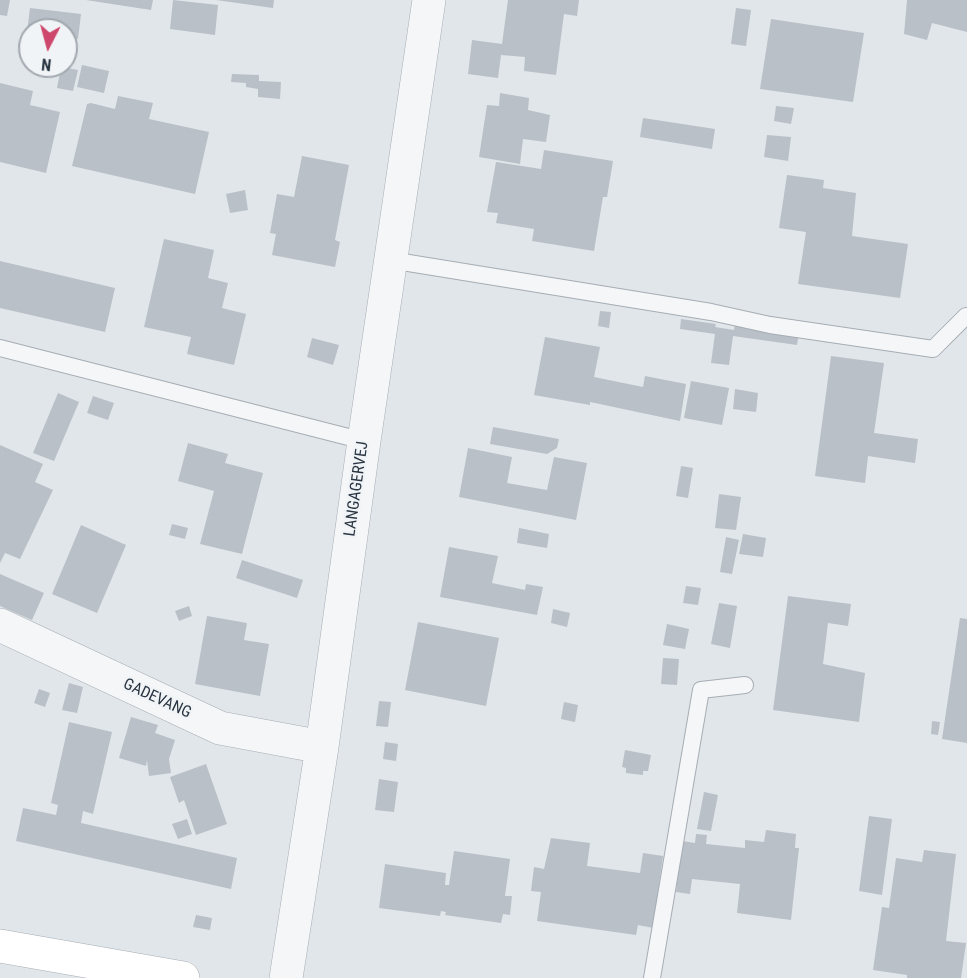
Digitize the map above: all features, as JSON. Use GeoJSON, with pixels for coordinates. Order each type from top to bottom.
{"type":"FeatureCollection","features":[{"type":"Feature","properties":{"kind":"street","name":"LANGAGERVEJ"},"geometry":{"type":"LineString","coordinates":[[286,978],[322,747],[364,441],[429,0]]}},
{"type":"Feature","properties":{"kind":"street","name":"GADEVANG"},"geometry":{"type":"LineString","coordinates":[[0,625],[220,728],[322,747]]}},
{"type":"Feature","properties":{"kind":"street"},"geometry":{"type":"LineString","coordinates":[[0,946],[183,978]]}},
{"type":"Feature","properties":{"kind":"lane"},"geometry":{"type":"LineString","coordinates":[[390,260],[711,312],[770,325],[933,349],[966,316]]}},
{"type":"Feature","properties":{"kind":"lane"},"geometry":{"type":"LineString","coordinates":[[0,348],[364,441]]}},
{"type":"Feature","properties":{"kind":"lane"},"geometry":{"type":"LineString","coordinates":[[652,978],[701,690],[745,685]]}},
{"type":"Feature","properties":{"kind":"building"},"geometry":{"type":"Polygon","coordinates":[[[0,0],[10,0],[7,16],[0,15],[0,0]]]}},
{"type":"Feature","properties":{"kind":"building"},"geometry":{"type":"Polygon","coordinates":[[[86,0],[153,0],[151,10],[86,0]]]}},
{"type":"Feature","properties":{"kind":"building"},"geometry":{"type":"Polygon","coordinates":[[[173,0],[218,5],[215,35],[170,29],[173,0]]]}},
{"type":"Feature","properties":{"kind":"building"},"geometry":{"type":"Polygon","coordinates":[[[216,0],[274,0],[273,8],[216,0]]]}},
{"type":"Feature","properties":{"kind":"building"},"geometry":{"type":"Polygon","coordinates":[[[508,0],[579,0],[577,16],[564,14],[556,75],[524,71],[525,57],[501,55],[498,78],[468,74],[472,40],[502,44],[508,0]]]}},
{"type":"Feature","properties":{"kind":"building"},"geometry":{"type":"Polygon","coordinates":[[[907,0],[967,0],[967,32],[932,23],[927,40],[904,34],[907,0]]]}},
{"type":"Feature","properties":{"kind":"building"},"geometry":{"type":"Polygon","coordinates":[[[30,8],[81,14],[78,39],[78,18],[29,18],[30,8]]]}},
{"type":"Feature","properties":{"kind":"building"},"geometry":{"type":"Polygon","coordinates":[[[736,8],[751,10],[746,46],[731,44],[736,8]]]}},
{"type":"Feature","properties":{"kind":"building"},"geometry":{"type":"Polygon","coordinates":[[[771,19],[864,33],[853,102],[760,89],[771,19]]]}},
{"type":"Feature","properties":{"kind":"building"},"geometry":{"type":"Polygon","coordinates":[[[82,65],[109,71],[104,93],[77,87],[82,65]]]}},
{"type":"Feature","properties":{"kind":"building"},"geometry":{"type":"Polygon","coordinates":[[[232,74],[259,75],[259,81],[281,82],[280,99],[258,97],[258,89],[246,87],[246,83],[231,82],[232,74]]]}},
{"type":"Feature","properties":{"kind":"building"},"geometry":{"type":"Polygon","coordinates":[[[59,78],[76,78],[73,91],[57,88],[59,78]]]}},
{"type":"Feature","properties":{"kind":"building"},"geometry":{"type":"Polygon","coordinates":[[[0,83],[33,91],[30,105],[60,112],[46,173],[0,162],[0,83]]]}},
{"type":"Feature","properties":{"kind":"building"},"geometry":{"type":"Polygon","coordinates":[[[500,93],[529,98],[528,110],[550,115],[546,142],[523,139],[520,164],[479,157],[487,105],[499,106],[500,93]]]}},
{"type":"Feature","properties":{"kind":"building"},"geometry":{"type":"Polygon","coordinates":[[[118,96],[153,103],[149,119],[209,132],[195,194],[72,166],[87,104],[115,109],[118,96]]]}},
{"type":"Feature","properties":{"kind":"building"},"geometry":{"type":"Polygon","coordinates":[[[776,106],[794,108],[791,124],[774,121],[776,106]]]}},
{"type":"Feature","properties":{"kind":"building"},"geometry":{"type":"Polygon","coordinates":[[[643,118],[715,129],[712,149],[640,137],[643,118]]]}},
{"type":"Feature","properties":{"kind":"building"},"geometry":{"type":"Polygon","coordinates":[[[767,135],[791,137],[788,161],[764,157],[767,135]]]}},
{"type":"Feature","properties":{"kind":"building"},"geometry":{"type":"Polygon","coordinates":[[[544,150],[613,161],[607,197],[603,197],[594,251],[532,241],[534,229],[496,223],[498,213],[487,212],[496,162],[541,169],[544,150]]]}},
{"type":"Feature","properties":{"kind":"building"},"geometry":{"type":"Polygon","coordinates":[[[302,156],[349,165],[335,240],[340,242],[335,267],[272,255],[276,234],[270,233],[277,194],[294,197],[302,156]]]}},
{"type":"Feature","properties":{"kind":"building"},"geometry":{"type":"Polygon","coordinates":[[[787,175],[824,180],[823,188],[856,193],[852,236],[908,244],[900,298],[798,284],[806,232],[779,228],[787,175]]]}},
{"type":"Feature","properties":{"kind":"building"},"geometry":{"type":"Polygon","coordinates":[[[245,190],[248,210],[230,213],[226,194],[245,190]]]}},
{"type":"Feature","properties":{"kind":"building"},"geometry":{"type":"Polygon","coordinates":[[[164,239],[214,250],[208,278],[228,283],[222,308],[246,314],[234,365],[187,354],[191,337],[144,327],[164,239]]]}},
{"type":"Feature","properties":{"kind":"building"},"geometry":{"type":"Polygon","coordinates":[[[0,261],[115,288],[105,332],[0,308],[0,261]]]}},
{"type":"Feature","properties":{"kind":"building"},"geometry":{"type":"Polygon","coordinates":[[[600,311],[611,312],[609,328],[598,326],[600,311]]]}},
{"type":"Feature","properties":{"kind":"building"},"geometry":{"type":"Polygon","coordinates":[[[681,319],[716,324],[715,327],[734,330],[735,324],[799,333],[797,345],[733,336],[729,365],[711,363],[715,334],[680,329],[681,319]]]}},
{"type":"Feature","properties":{"kind":"building"},"geometry":{"type":"Polygon","coordinates":[[[545,337],[600,347],[594,377],[643,387],[645,376],[686,384],[680,421],[590,402],[590,405],[534,395],[545,337]]]}},
{"type":"Feature","properties":{"kind":"building"},"geometry":{"type":"Polygon","coordinates":[[[312,338],[339,345],[333,365],[307,357],[312,338]]]}},
{"type":"Feature","properties":{"kind":"building"},"geometry":{"type":"Polygon","coordinates":[[[831,356],[884,363],[874,433],[918,439],[915,463],[868,456],[865,483],[815,476],[831,356]]]}},
{"type":"Feature","properties":{"kind":"building"},"geometry":{"type":"Polygon","coordinates":[[[691,381],[729,388],[722,425],[684,418],[691,381]]]}},
{"type":"Feature","properties":{"kind":"building"},"geometry":{"type":"Polygon","coordinates":[[[735,389],[758,393],[756,412],[733,409],[735,389]]]}},
{"type":"Feature","properties":{"kind":"building"},"geometry":{"type":"Polygon","coordinates":[[[58,393],[79,402],[54,461],[33,453],[58,393]]]}},
{"type":"Feature","properties":{"kind":"building"},"geometry":{"type":"Polygon","coordinates":[[[93,396],[114,403],[108,420],[87,413],[93,396]]]}},
{"type":"Feature","properties":{"kind":"building"},"geometry":{"type":"Polygon","coordinates":[[[493,427],[559,439],[557,448],[547,454],[490,444],[493,427]]]}},
{"type":"Feature","properties":{"kind":"building"},"geometry":{"type":"Polygon","coordinates":[[[188,443],[228,454],[225,463],[263,473],[242,554],[200,544],[214,491],[178,481],[188,443]]]}},
{"type":"Feature","properties":{"kind":"building"},"geometry":{"type":"Polygon","coordinates":[[[0,445],[43,464],[35,482],[53,490],[20,559],[5,553],[0,563],[0,445]]]}},
{"type":"Feature","properties":{"kind":"building"},"geometry":{"type":"Polygon","coordinates":[[[468,448],[512,457],[507,483],[547,490],[554,457],[587,463],[576,520],[459,497],[468,448]]]}},
{"type":"Feature","properties":{"kind":"building"},"geometry":{"type":"Polygon","coordinates":[[[681,466],[693,468],[688,498],[676,496],[681,466]]]}},
{"type":"Feature","properties":{"kind":"building"},"geometry":{"type":"Polygon","coordinates":[[[719,494],[741,497],[736,530],[715,528],[719,494]]]}},
{"type":"Feature","properties":{"kind":"building"},"geometry":{"type":"Polygon","coordinates":[[[172,524],[188,528],[185,539],[169,535],[172,524]]]}},
{"type":"Feature","properties":{"kind":"building"},"geometry":{"type":"Polygon","coordinates":[[[81,525],[126,545],[97,613],[52,594],[81,525]]]}},
{"type":"Feature","properties":{"kind":"building"},"geometry":{"type":"Polygon","coordinates":[[[519,528],[549,534],[547,548],[517,543],[519,528]]]}},
{"type":"Feature","properties":{"kind":"building"},"geometry":{"type":"Polygon","coordinates":[[[743,534],[766,538],[763,557],[739,554],[743,534]]]}},
{"type":"Feature","properties":{"kind":"building"},"geometry":{"type":"Polygon","coordinates":[[[726,537],[739,540],[732,574],[720,572],[726,537]]]}},
{"type":"Feature","properties":{"kind":"building"},"geometry":{"type":"Polygon","coordinates":[[[449,547],[498,556],[492,583],[525,590],[526,584],[543,587],[537,615],[440,597],[449,547]]]}},
{"type":"Feature","properties":{"kind":"building"},"geometry":{"type":"Polygon","coordinates":[[[242,560],[303,580],[297,598],[236,578],[242,560]]]}},
{"type":"Feature","properties":{"kind":"building"},"geometry":{"type":"Polygon","coordinates":[[[0,574],[44,593],[32,620],[0,606],[0,574]]]}},
{"type":"Feature","properties":{"kind":"building"},"geometry":{"type":"Polygon","coordinates":[[[686,586],[701,588],[698,605],[683,603],[686,586]]]}},
{"type":"Feature","properties":{"kind":"building"},"geometry":{"type":"Polygon","coordinates":[[[788,596],[851,604],[848,626],[828,623],[823,664],[865,673],[859,722],[773,710],[788,596]]]}},
{"type":"Feature","properties":{"kind":"building"},"geometry":{"type":"Polygon","coordinates":[[[719,603],[737,606],[730,648],[711,644],[719,603]]]}},
{"type":"Feature","properties":{"kind":"building"},"geometry":{"type":"Polygon","coordinates":[[[189,606],[192,616],[179,621],[175,611],[189,606]]]}},
{"type":"Feature","properties":{"kind":"building"},"geometry":{"type":"Polygon","coordinates":[[[553,609],[570,613],[567,627],[551,623],[553,609]]]}},
{"type":"Feature","properties":{"kind":"building"},"geometry":{"type":"Polygon","coordinates":[[[207,616],[247,623],[244,640],[269,644],[260,696],[195,684],[207,616]]]}},
{"type":"Feature","properties":{"kind":"building"},"geometry":{"type":"Polygon","coordinates":[[[960,618],[967,619],[967,743],[942,739],[960,618]]]}},
{"type":"Feature","properties":{"kind":"building"},"geometry":{"type":"Polygon","coordinates":[[[418,622],[499,638],[486,706],[405,690],[418,622]]]}},
{"type":"Feature","properties":{"kind":"building"},"geometry":{"type":"Polygon","coordinates":[[[667,624],[689,629],[685,649],[663,645],[667,624]]]}},
{"type":"Feature","properties":{"kind":"building"},"geometry":{"type":"Polygon","coordinates":[[[663,658],[679,659],[677,685],[661,684],[663,658]]]}},
{"type":"Feature","properties":{"kind":"building"},"geometry":{"type":"Polygon","coordinates":[[[69,683],[83,687],[77,713],[62,710],[69,683]]]}},
{"type":"Feature","properties":{"kind":"building"},"geometry":{"type":"Polygon","coordinates":[[[39,689],[50,693],[45,707],[34,703],[39,689]]]}},
{"type":"Feature","properties":{"kind":"building"},"geometry":{"type":"Polygon","coordinates":[[[379,701],[391,702],[388,727],[376,726],[379,701]]]}},
{"type":"Feature","properties":{"kind":"building"},"geometry":{"type":"Polygon","coordinates":[[[564,702],[578,705],[575,722],[561,719],[564,702]]]}},
{"type":"Feature","properties":{"kind":"building"},"geometry":{"type":"Polygon","coordinates":[[[131,717],[158,725],[155,733],[175,740],[169,759],[171,773],[149,776],[147,760],[146,766],[119,758],[131,717]]]}},
{"type":"Feature","properties":{"kind":"building"},"geometry":{"type":"Polygon","coordinates":[[[932,721],[940,722],[938,735],[931,734],[932,721]]]}},
{"type":"Feature","properties":{"kind":"building"},"geometry":{"type":"Polygon","coordinates":[[[69,722],[112,732],[93,814],[83,811],[81,823],[237,858],[231,889],[16,841],[23,808],[56,815],[58,805],[51,803],[69,722]]]}},
{"type":"Feature","properties":{"kind":"building"},"geometry":{"type":"Polygon","coordinates":[[[385,742],[398,744],[396,761],[383,759],[385,742]]]}},
{"type":"Feature","properties":{"kind":"building"},"geometry":{"type":"Polygon","coordinates":[[[625,750],[651,755],[648,771],[643,771],[643,775],[626,773],[626,768],[622,767],[625,750]]]}},
{"type":"Feature","properties":{"kind":"building"},"geometry":{"type":"Polygon","coordinates":[[[206,764],[227,824],[196,835],[184,800],[179,803],[170,777],[206,764]]]}},
{"type":"Feature","properties":{"kind":"building"},"geometry":{"type":"Polygon","coordinates":[[[379,779],[398,782],[394,812],[375,810],[379,779]]]}},
{"type":"Feature","properties":{"kind":"building"},"geometry":{"type":"Polygon","coordinates":[[[704,792],[718,795],[711,831],[697,829],[704,792]]]}},
{"type":"Feature","properties":{"kind":"building"},"geometry":{"type":"Polygon","coordinates":[[[869,816],[892,819],[882,895],[859,891],[869,816]]]}},
{"type":"Feature","properties":{"kind":"building"},"geometry":{"type":"Polygon","coordinates":[[[187,819],[192,834],[178,839],[172,824],[187,819]]]}},
{"type":"Feature","properties":{"kind":"building"},"geometry":{"type":"Polygon","coordinates":[[[766,830],[796,834],[795,848],[799,848],[791,920],[737,913],[740,884],[692,879],[690,894],[676,892],[682,841],[695,843],[696,834],[707,835],[706,844],[745,848],[745,840],[764,842],[766,830]]]}},
{"type":"Feature","properties":{"kind":"building"},"geometry":{"type":"Polygon","coordinates":[[[551,838],[590,843],[587,866],[640,873],[643,853],[663,856],[653,928],[638,925],[636,935],[537,921],[541,892],[531,891],[534,867],[544,869],[551,838]]]}},
{"type":"Feature","properties":{"kind":"building"},"geometry":{"type":"Polygon","coordinates":[[[924,850],[956,854],[946,941],[966,943],[961,978],[907,978],[907,975],[873,970],[882,907],[889,908],[896,858],[922,862],[924,850]]]}},
{"type":"Feature","properties":{"kind":"building"},"geometry":{"type":"Polygon","coordinates":[[[454,851],[510,859],[505,896],[512,896],[510,915],[503,914],[501,923],[445,915],[446,912],[441,911],[440,916],[379,908],[385,864],[446,873],[445,885],[449,885],[454,851]]]}},
{"type":"Feature","properties":{"kind":"building"},"geometry":{"type":"Polygon","coordinates":[[[196,915],[212,918],[210,930],[193,927],[196,915]]]}}]}
